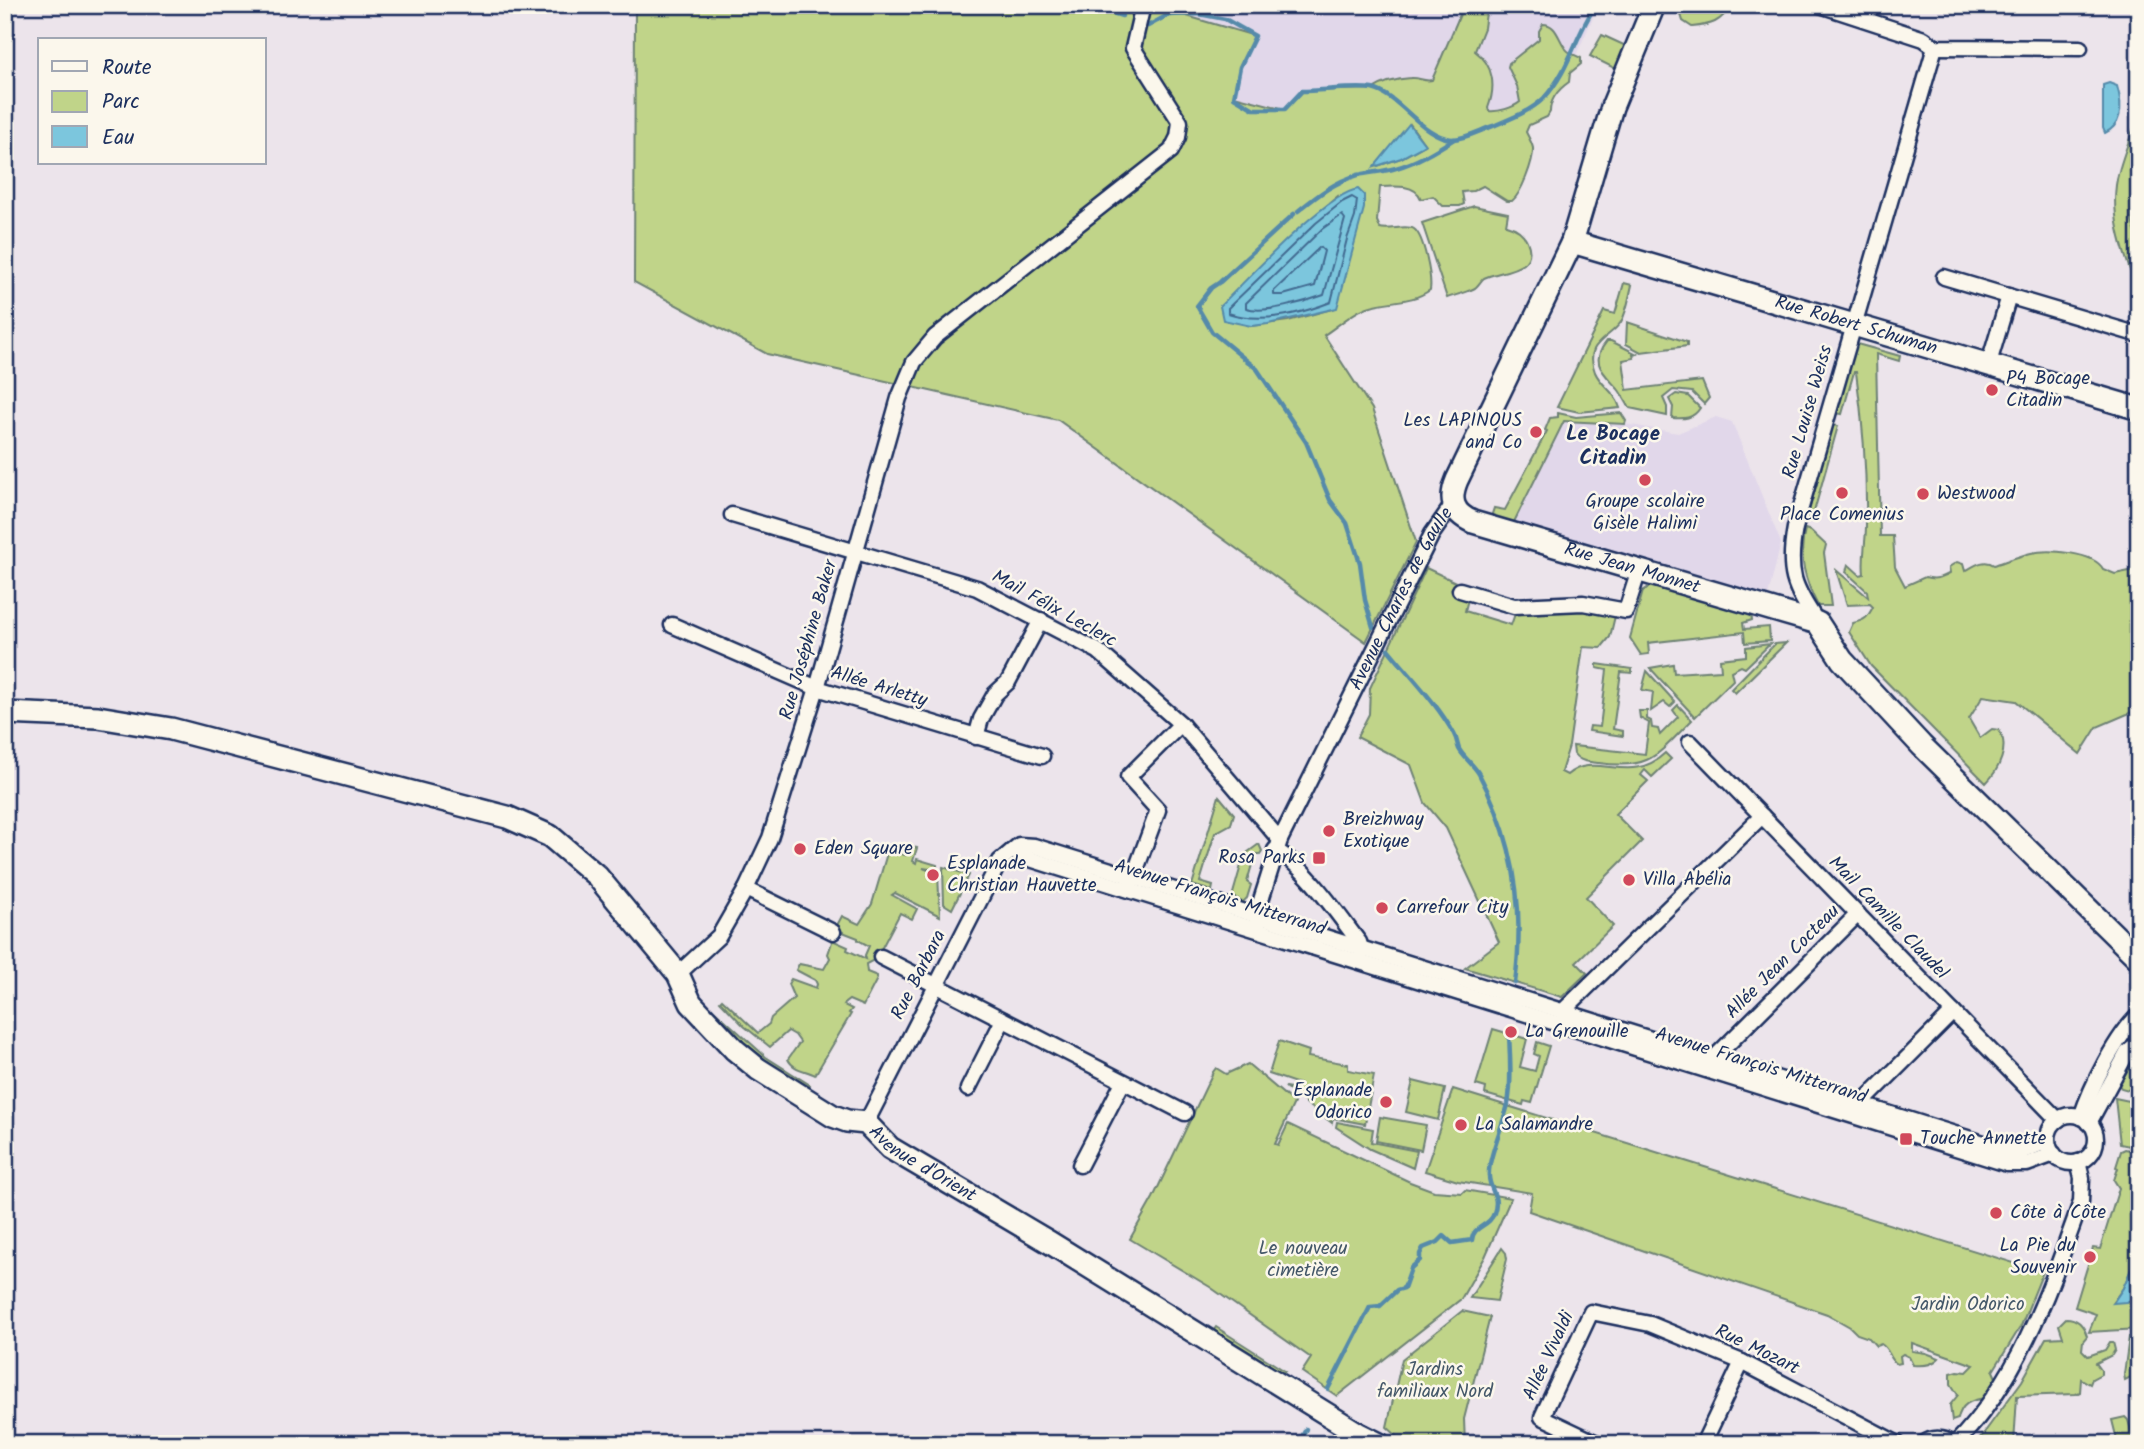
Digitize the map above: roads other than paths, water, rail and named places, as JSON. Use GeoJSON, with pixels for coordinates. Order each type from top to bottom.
{"type":"FeatureCollection","features":[{"type":"Feature","properties":{"kind":"street","name":"Rue Joséphine Baker"},"geometry":{"type":"LineString","coordinates":[[678,974],[719,936],[746,889],[770,838],[817,688],[899,398],[914,362],[935,337],[1171,151],[1178,136],[1180,122],[1133,48],[1143,5]]}},
{"type":"Feature","properties":{"kind":"street","name":"Avenue Charles de Gaulle"},"geometry":{"type":"LineString","coordinates":[[1278,845],[1432,534],[1453,504],[1453,490],[1457,480],[1572,242],[1612,107],[1654,5]]}},
{"type":"Feature","properties":{"kind":"street"},"geometry":{"type":"LineString","coordinates":[[1820,5],[1924,39],[1935,47],[2080,48]]}},
{"type":"Feature","properties":{"kind":"street","name":"Rue Louise Weiss"},"geometry":{"type":"LineString","coordinates":[[1818,623],[1803,602],[1794,580],[1790,555],[1798,519],[1935,47]]}},
{"type":"Feature","properties":{"kind":"street","name":"Rue Robert Schuman"},"geometry":{"type":"LineString","coordinates":[[1572,242],[2139,409]]}},
{"type":"Feature","properties":{"kind":"street"},"geometry":{"type":"LineString","coordinates":[[1944,276],[2139,335]]}},
{"type":"Feature","properties":{"kind":"street"},"geometry":{"type":"LineString","coordinates":[[1989,363],[2009,296]]}},
{"type":"Feature","properties":{"kind":"street","name":"Rue Jean Monnet"},"geometry":{"type":"LineString","coordinates":[[1453,504],[1457,512],[1472,522],[1818,623]]}},
{"type":"Feature","properties":{"kind":"street","name":"Mail Félix Leclerc"},"geometry":{"type":"LineString","coordinates":[[732,515],[977,588],[1097,651],[1181,724],[1286,855],[1344,922],[1361,948],[1365,964]]}},
{"type":"Feature","properties":{"kind":"street"},"geometry":{"type":"LineString","coordinates":[[1460,590],[1514,606],[1583,603],[1626,611],[1639,570]]}},
{"type":"Feature","properties":{"kind":"street"},"geometry":{"type":"LineString","coordinates":[[975,737],[981,719],[995,694],[1008,682],[1041,620]]}},
{"type":"Feature","properties":{"kind":"street"},"geometry":{"type":"LineString","coordinates":[[1818,623],[1842,660],[1922,746],[2139,959]]}},
{"type":"Feature","properties":{"kind":"street","name":"Allée Arletty"},"geometry":{"type":"LineString","coordinates":[[672,625],[817,688],[1042,756]]}},
{"type":"Feature","properties":{"kind":"street","name":"Avenue d'Orient"},"geometry":{"type":"LineString","coordinates":[[5,713],[98,717],[171,729],[507,817],[550,836],[597,876],[678,974],[686,995],[696,1010],[758,1069],[833,1116],[866,1123],[890,1148],[1049,1242],[1362,1439],[1378,1444]]}},
{"type":"Feature","properties":{"kind":"street"},"geometry":{"type":"LineString","coordinates":[[1131,884],[1158,810],[1128,777],[1181,724]]}},
{"type":"Feature","properties":{"kind":"street","name":"Mail Camille Claudel"},"geometry":{"type":"LineString","coordinates":[[1690,742],[2058,1120]]}},
{"type":"Feature","properties":{"kind":"street"},"geometry":{"type":"LineString","coordinates":[[1563,1019],[1566,1008],[1762,816]]}},
{"type":"Feature","properties":{"kind":"street"},"geometry":{"type":"LineString","coordinates":[[1258,923],[1278,845]]}},
{"type":"Feature","properties":{"kind":"street","name":"Avenue François Mitterrand"},"geometry":{"type":"LineString","coordinates":[[1012,850],[1030,859],[1131,884],[1258,923],[1361,948],[1563,1019]]}},
{"type":"Feature","properties":{"kind":"street","name":"Rue Barbara"},"geometry":{"type":"LineString","coordinates":[[866,1123],[1000,861],[1012,850]]}},
{"type":"Feature","properties":{"kind":"street"},"geometry":{"type":"LineString","coordinates":[[746,889],[833,932]]}},
{"type":"Feature","properties":{"kind":"street","name":"Allée Jean Cocteau"},"geometry":{"type":"LineString","coordinates":[[1711,1065],[1858,914]]}},
{"type":"Feature","properties":{"kind":"street","name":"Avenue François Mitterrand"},"geometry":{"type":"LineString","coordinates":[[1258,923],[1365,964],[1563,1019],[1859,1110],[2007,1164],[2027,1164],[2051,1148]]}},
{"type":"Feature","properties":{"kind":"street"},"geometry":{"type":"LineString","coordinates":[[881,957],[1185,1113]]}},
{"type":"Feature","properties":{"kind":"street"},"geometry":{"type":"LineString","coordinates":[[1859,1110],[1953,1012]]}},
{"type":"Feature","properties":{"kind":"street"},"geometry":{"type":"LineString","coordinates":[[2085,1120],[2065,1116],[2058,1120],[2049,1133],[2051,1148],[2065,1162],[2085,1159],[2094,1149],[2095,1135],[2085,1120],[2088,1096],[2117,1044],[2139,1015]]}},
{"type":"Feature","properties":{"kind":"street"},"geometry":{"type":"LineString","coordinates":[[968,1089],[1003,1020]]}},
{"type":"Feature","properties":{"kind":"street"},"geometry":{"type":"LineString","coordinates":[[2085,1120],[2127,1053],[2139,1043]]}},
{"type":"Feature","properties":{"kind":"street"},"geometry":{"type":"LineString","coordinates":[[1080,1165],[1123,1082]]}},
{"type":"Feature","properties":{"kind":"street"},"geometry":{"type":"LineString","coordinates":[[1923,1444],[1941,1438],[1954,1444],[1986,1411],[2030,1337],[2081,1202],[2082,1178],[2078,1162]]}},
{"type":"Feature","properties":{"kind":"street","name":"Rue Mozart"},"geometry":{"type":"LineString","coordinates":[[1591,1311],[1650,1324],[1742,1362],[1898,1444]]}},
{"type":"Feature","properties":{"kind":"street","name":"Allée Vivaldi"},"geometry":{"type":"LineString","coordinates":[[1591,1311],[1542,1417],[1599,1444]]}},
{"type":"Feature","properties":{"kind":"street"},"geometry":{"type":"LineString","coordinates":[[1703,1444],[1742,1362]]}},
{"type":"Feature","properties":{"kind":"water"},"geometry":{"type":"Polygon","coordinates":[[[2109,83],[2117,86],[2120,112],[2116,124],[2105,133],[2103,85],[2109,83]]]}},
{"type":"Feature","properties":{"kind":"water"},"geometry":{"type":"Polygon","coordinates":[[[1409,124],[1425,145],[1401,158],[1374,167],[1409,124]]]}},
{"type":"Feature","properties":{"kind":"water"},"geometry":{"type":"Polygon","coordinates":[[[1358,189],[1364,195],[1364,208],[1337,308],[1251,326],[1223,320],[1220,306],[1267,259],[1326,206],[1344,194],[1358,189]]]}},
{"type":"Feature","properties":{"kind":"water"},"geometry":{"type":"Polygon","coordinates":[[[2139,1251],[2139,1297],[2113,1303],[2123,1288],[2139,1251]]]}},
{"type":"Feature","properties":{"kind":"waterway"},"geometry":{"type":"LineString","coordinates":[[1088,5],[1122,16]]}},
{"type":"Feature","properties":{"kind":"waterway"},"geometry":{"type":"LineString","coordinates":[[1148,26],[1168,15],[1199,14],[1225,19],[1255,36],[1240,67],[1234,97],[1254,109],[1285,109],[1302,91],[1372,89],[1392,99],[1431,132],[1441,137],[1457,139],[1513,117],[1544,98],[1560,76],[1596,5]]}},
{"type":"Feature","properties":{"kind":"waterway"},"geometry":{"type":"LineString","coordinates":[[1298,211],[1341,181],[1404,166],[1454,139]]}},
{"type":"Feature","properties":{"kind":"waterway"},"geometry":{"type":"LineString","coordinates":[[1294,214],[1211,288],[1197,306],[1212,332],[1257,369],[1306,442],[1330,500],[1347,523],[1360,563],[1365,600],[1373,627]]}},
{"type":"Feature","properties":{"kind":"waterway"},"geometry":{"type":"LineString","coordinates":[[1388,649],[1447,723],[1459,749],[1479,774],[1501,824],[1509,850],[1517,902],[1519,928],[1515,983]]}},
{"type":"Feature","properties":{"kind":"waterway"},"geometry":{"type":"LineString","coordinates":[[1328,1389],[1370,1307],[1380,1306],[1397,1290],[1404,1288],[1411,1268],[1420,1260],[1423,1248],[1438,1242],[1444,1236],[1452,1243],[1472,1240],[1475,1231],[1492,1218],[1496,1202],[1489,1170],[1508,1104],[1509,1034]]}},
{"type":"Feature","properties":{"kind":"waterway"},"geometry":{"type":"LineString","coordinates":[[1298,1444],[1306,1429]]}},
{"type":"Feature","properties":{"kind":"place","name":"P4 Bocage Citadin"},"geometry":{"type":"Point","coordinates":[1992,390]}},
{"type":"Feature","properties":{"kind":"place","name":"Les LAPINOUS and Co"},"geometry":{"type":"Point","coordinates":[1536,432]}},
{"type":"Feature","properties":{"kind":"place","name":"Groupe scolaire Gisèle Halimi"},"geometry":{"type":"Point","coordinates":[1645,480]}},
{"type":"Feature","properties":{"kind":"place","name":"Place Comenius"},"geometry":{"type":"Point","coordinates":[1842,493]}},
{"type":"Feature","properties":{"kind":"place","name":"Westwood"},"geometry":{"type":"Point","coordinates":[1923,494]}},
{"type":"Feature","properties":{"kind":"place","name":"Breizhway Exotique"},"geometry":{"type":"Point","coordinates":[1329,831]}},
{"type":"Feature","properties":{"kind":"place","name":"Eden Square"},"geometry":{"type":"Point","coordinates":[800,849]}},
{"type":"Feature","properties":{"kind":"place","name":"Rosa Parks"},"geometry":{"type":"Point","coordinates":[1319,858]}},
{"type":"Feature","properties":{"kind":"place","name":"Esplanade Christian Hauvette"},"geometry":{"type":"Point","coordinates":[933,875]}},
{"type":"Feature","properties":{"kind":"place","name":"Villa Abélia"},"geometry":{"type":"Point","coordinates":[1629,880]}},
{"type":"Feature","properties":{"kind":"place","name":"Carrefour City"},"geometry":{"type":"Point","coordinates":[1382,908]}},
{"type":"Feature","properties":{"kind":"place","name":"La Grenouille"},"geometry":{"type":"Point","coordinates":[1511,1032]}},
{"type":"Feature","properties":{"kind":"place","name":"Esplanade Odorico"},"geometry":{"type":"Point","coordinates":[1386,1102]}},
{"type":"Feature","properties":{"kind":"place","name":"La Salamandre"},"geometry":{"type":"Point","coordinates":[1461,1125]}},
{"type":"Feature","properties":{"kind":"place","name":"Touche Annette"},"geometry":{"type":"Point","coordinates":[1906,1139]}},
{"type":"Feature","properties":{"kind":"place","name":"Côte à Côte"},"geometry":{"type":"Point","coordinates":[1996,1213]}},
{"type":"Feature","properties":{"kind":"place","name":"La Pie du Souvenir"},"geometry":{"type":"Point","coordinates":[2090,1257]}},
{"type":"Feature","properties":{"kind":"district","name":"Le Bocage Citadin"},"geometry":{"type":"Point","coordinates":[1613,446]}},
{"type":"Feature","properties":{"kind":"park label","name":"Le nouveau cimetière"},"geometry":{"type":"Point","coordinates":[1303,1260]}},
{"type":"Feature","properties":{"kind":"park label","name":"Jardin Odorico"},"geometry":{"type":"Point","coordinates":[1968,1305]}},
{"type":"Feature","properties":{"kind":"park label","name":"Jardins familiaux Nord"},"geometry":{"type":"Point","coordinates":[1435,1381]}}]}
